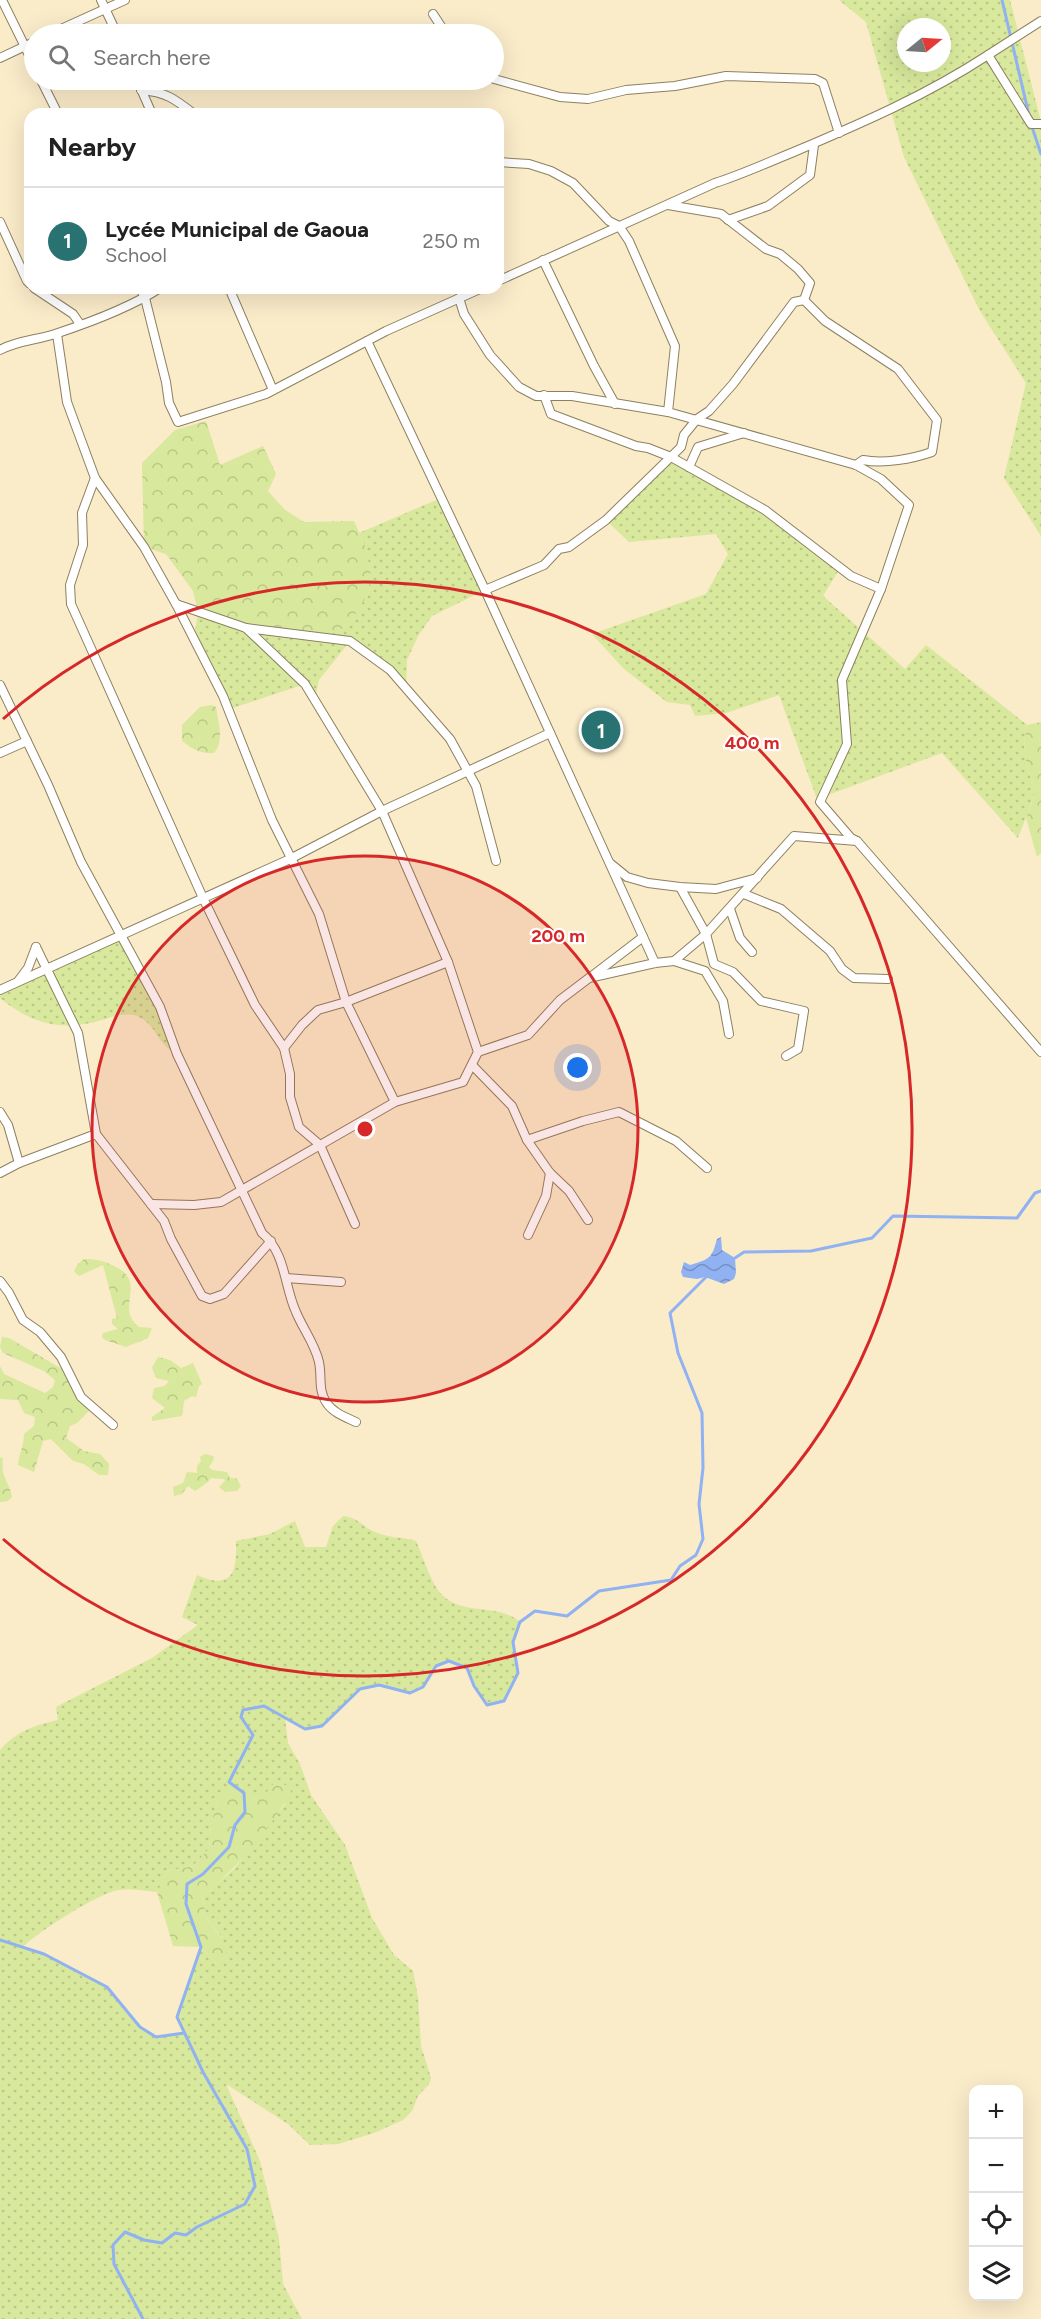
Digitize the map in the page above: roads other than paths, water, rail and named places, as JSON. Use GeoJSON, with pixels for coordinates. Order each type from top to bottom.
{"type":"FeatureCollection","features":[{"type":"Feature","properties":{"kind":"street"},"geometry":{"type":"LineString","coordinates":[[2,0],[24,42]]}},
{"type":"Feature","properties":{"kind":"street"},"geometry":{"type":"LineString","coordinates":[[101,0],[113,24]]}},
{"type":"Feature","properties":{"kind":"street"},"geometry":{"type":"LineString","coordinates":[[72,24],[125,0]]}},
{"type":"Feature","properties":{"kind":"street"},"geometry":{"type":"LineString","coordinates":[[433,14],[440,24]]}},
{"type":"Feature","properties":{"kind":"street"},"geometry":{"type":"LineString","coordinates":[[504,278],[715,183],[814,145],[927,92],[1041,21]]}},
{"type":"Feature","properties":{"kind":"street"},"geometry":{"type":"LineString","coordinates":[[0,58],[24,47]]}},
{"type":"Feature","properties":{"kind":"street"},"geometry":{"type":"LineString","coordinates":[[988,55],[1031,124],[1041,124]]}},
{"type":"Feature","properties":{"kind":"street"},"geometry":{"type":"LineString","coordinates":[[504,83],[560,97],[588,99],[626,90],[675,86],[726,76],[815,79],[823,83],[839,133]]}},
{"type":"Feature","properties":{"kind":"street"},"geometry":{"type":"LineString","coordinates":[[46,90],[55,108]]}},
{"type":"Feature","properties":{"kind":"street"},"geometry":{"type":"LineString","coordinates":[[149,108],[141,90],[160,91],[186,108]]}},
{"type":"Feature","properties":{"kind":"street"},"geometry":{"type":"LineString","coordinates":[[728,220],[768,206],[810,175],[814,145]]}},
{"type":"Feature","properties":{"kind":"street"},"geometry":{"type":"LineString","coordinates":[[504,162],[529,164],[551,171],[573,183],[609,221],[619,226],[629,241],[675,346],[668,412]]}},
{"type":"Feature","properties":{"kind":"street"},"geometry":{"type":"LineString","coordinates":[[666,205],[721,214],[766,249],[780,254],[798,269],[810,284],[804,300]]}},
{"type":"Feature","properties":{"kind":"street"},"geometry":{"type":"LineString","coordinates":[[0,222],[24,274]]}},
{"type":"Feature","properties":{"kind":"street"},"geometry":{"type":"LineString","coordinates":[[543,260],[615,404]]}},
{"type":"Feature","properties":{"kind":"street"},"geometry":{"type":"LineString","coordinates":[[43,294],[73,314],[80,324]]}},
{"type":"Feature","properties":{"kind":"street"},"geometry":{"type":"LineString","coordinates":[[143,294],[166,382],[169,403],[178,422],[273,390],[367,341],[468,294]]}},
{"type":"Feature","properties":{"kind":"street"},"geometry":{"type":"LineString","coordinates":[[0,350],[10,345],[57,334],[150,294]]}},
{"type":"Feature","properties":{"kind":"street"},"geometry":{"type":"LineString","coordinates":[[232,294],[273,390]]}},
{"type":"Feature","properties":{"kind":"street"},"geometry":{"type":"LineString","coordinates":[[459,298],[464,314],[490,355],[519,387],[536,396],[572,396],[668,412],[856,465],[881,479],[909,505],[881,589],[842,680],[847,744],[820,802],[1041,1053]]}},
{"type":"Feature","properties":{"kind":"street"},"geometry":{"type":"LineString","coordinates":[[484,590],[544,565],[559,549],[569,547],[606,520],[681,447],[684,435],[696,419],[709,411],[733,384],[794,302],[804,300]]}},
{"type":"Feature","properties":{"kind":"street"},"geometry":{"type":"LineString","coordinates":[[804,300],[825,321],[898,369],[937,420],[932,452],[917,457],[862,460],[856,465]]}},
{"type":"Feature","properties":{"kind":"street"},"geometry":{"type":"LineString","coordinates":[[57,334],[67,402],[95,478],[144,547],[230,709],[272,820],[319,914],[346,1002],[395,1102]]}},
{"type":"Feature","properties":{"kind":"street"},"geometry":{"type":"LineString","coordinates":[[367,341],[655,963]]}},
{"type":"Feature","properties":{"kind":"street"},"geometry":{"type":"LineString","coordinates":[[544,395],[550,414],[671,457],[765,510],[851,576],[881,589]]}},
{"type":"Feature","properties":{"kind":"street"},"geometry":{"type":"LineString","coordinates":[[689,467],[698,447],[744,433]]}},
{"type":"Feature","properties":{"kind":"street"},"geometry":{"type":"LineString","coordinates":[[95,478],[82,513],[83,545],[70,585],[71,604],[203,898],[255,1005],[284,1048],[290,1074],[290,1097],[299,1126],[320,1145],[355,1224]]}},
{"type":"Feature","properties":{"kind":"street"},"geometry":{"type":"LineString","coordinates":[[176,604],[246,628],[350,641],[390,670],[450,739],[476,786],[496,861]]}},
{"type":"Feature","properties":{"kind":"street"},"geometry":{"type":"LineString","coordinates":[[246,628],[305,684],[382,811],[448,962],[478,1053]]}},
{"type":"Feature","properties":{"kind":"street"},"geometry":{"type":"LineString","coordinates":[[0,685],[81,862],[160,1008],[177,1054],[262,1233],[271,1240],[286,1278],[288,1294],[319,1362],[320,1386],[324,1401],[333,1412],[356,1422]]}},
{"type":"Feature","properties":{"kind":"street"},"geometry":{"type":"LineString","coordinates":[[0,990],[290,859],[382,811],[550,733]]}},
{"type":"Feature","properties":{"kind":"street"},"geometry":{"type":"LineString","coordinates":[[0,753],[27,741]]}},
{"type":"Feature","properties":{"kind":"street"},"geometry":{"type":"LineString","coordinates":[[674,961],[706,934],[730,909],[794,836],[857,842]]}},
{"type":"Feature","properties":{"kind":"street"},"geometry":{"type":"LineString","coordinates":[[609,863],[627,877],[648,883],[680,887],[716,889],[758,877]]}},
{"type":"Feature","properties":{"kind":"street"},"geometry":{"type":"LineString","coordinates":[[680,887],[706,934],[714,964],[733,972],[761,1001],[804,1011],[798,1048],[786,1056]]}},
{"type":"Feature","properties":{"kind":"street"},"geometry":{"type":"LineString","coordinates":[[744,894],[781,909],[830,951],[842,969],[854,978],[888,979]]}},
{"type":"Feature","properties":{"kind":"street"},"geometry":{"type":"LineString","coordinates":[[730,909],[740,938],[752,952]]}},
{"type":"Feature","properties":{"kind":"street"},"geometry":{"type":"LineString","coordinates":[[151,1204],[194,1205],[221,1202],[395,1102],[463,1082],[478,1053],[528,1035],[560,1000],[643,937]]}},
{"type":"Feature","properties":{"kind":"street"},"geometry":{"type":"LineString","coordinates":[[18,981],[28,968],[36,947],[78,1033],[96,1134],[164,1221],[171,1239],[202,1296],[210,1299],[224,1294],[271,1240]]}},
{"type":"Feature","properties":{"kind":"street"},"geometry":{"type":"LineString","coordinates":[[589,978],[674,961],[705,971],[723,1001],[729,1034]]}},
{"type":"Feature","properties":{"kind":"street"},"geometry":{"type":"LineString","coordinates":[[284,1048],[302,1025],[318,1010],[346,1002],[448,962]]}},
{"type":"Feature","properties":{"kind":"street"},"geometry":{"type":"LineString","coordinates":[[472,1065],[512,1106],[527,1140],[550,1173],[569,1191],[588,1221]]}},
{"type":"Feature","properties":{"kind":"street"},"geometry":{"type":"LineString","coordinates":[[0,1112],[8,1125],[19,1163]]}},
{"type":"Feature","properties":{"kind":"street"},"geometry":{"type":"LineString","coordinates":[[527,1140],[583,1121],[619,1112],[676,1141],[707,1168]]}},
{"type":"Feature","properties":{"kind":"street"},"geometry":{"type":"LineString","coordinates":[[0,1173],[19,1163],[96,1134]]}},
{"type":"Feature","properties":{"kind":"street"},"geometry":{"type":"LineString","coordinates":[[528,1235],[546,1196],[550,1173]]}},
{"type":"Feature","properties":{"kind":"street"},"geometry":{"type":"LineString","coordinates":[[286,1278],[341,1282]]}},
{"type":"Feature","properties":{"kind":"street"},"geometry":{"type":"LineString","coordinates":[[0,1281],[23,1320],[40,1332],[61,1357],[81,1398],[113,1425]]}},
{"type":"Feature","properties":{"kind":"water"},"geometry":{"type":"Polygon","coordinates":[[[721,1237],[722,1250],[735,1258],[734,1279],[724,1284],[705,1277],[697,1279],[683,1277],[681,1272],[684,1262],[690,1265],[709,1257],[717,1239],[721,1237]]]}},
{"type":"Feature","properties":{"kind":"waterway"},"geometry":{"type":"LineString","coordinates":[[1002,0],[1029,115]]}},
{"type":"Feature","properties":{"kind":"waterway"},"geometry":{"type":"LineString","coordinates":[[1031,124],[1041,154]]}},
{"type":"Feature","properties":{"kind":"waterway"},"geometry":{"type":"LineString","coordinates":[[732,1260],[744,1252],[811,1251],[872,1238],[893,1216],[1017,1218],[1035,1193],[1041,1191]]}},
{"type":"Feature","properties":{"kind":"waterway"},"geometry":{"type":"LineString","coordinates":[[143,2319],[114,2264],[113,2245],[125,2232],[144,2240],[162,2243],[175,2233],[186,2235],[197,2227],[245,2204],[255,2186],[247,2149],[203,2072],[177,2017],[201,1947],[186,1904],[187,1884],[203,1874],[229,1847],[235,1825],[245,1812],[244,1793],[229,1782],[253,1735],[241,1717],[243,1710],[264,1706],[305,1729],[322,1726],[360,1689],[379,1685],[410,1693],[423,1687],[436,1666],[449,1661],[467,1668],[474,1686],[487,1705],[504,1701],[518,1673],[513,1642],[520,1622],[535,1611],[567,1616],[599,1591],[671,1580],[680,1566],[696,1555],[703,1539],[699,1504],[703,1468],[702,1413],[678,1353],[670,1313],[707,1276]]}},
{"type":"Feature","properties":{"kind":"waterway"},"geometry":{"type":"LineString","coordinates":[[0,1940],[44,1954],[107,1987],[140,2027],[156,2037],[184,2033]]}},
{"type":"Feature","properties":{"kind":"place","name":"Lycée Municipal de Gaoua"},"geometry":{"type":"Point","coordinates":[601,730]}}]}
